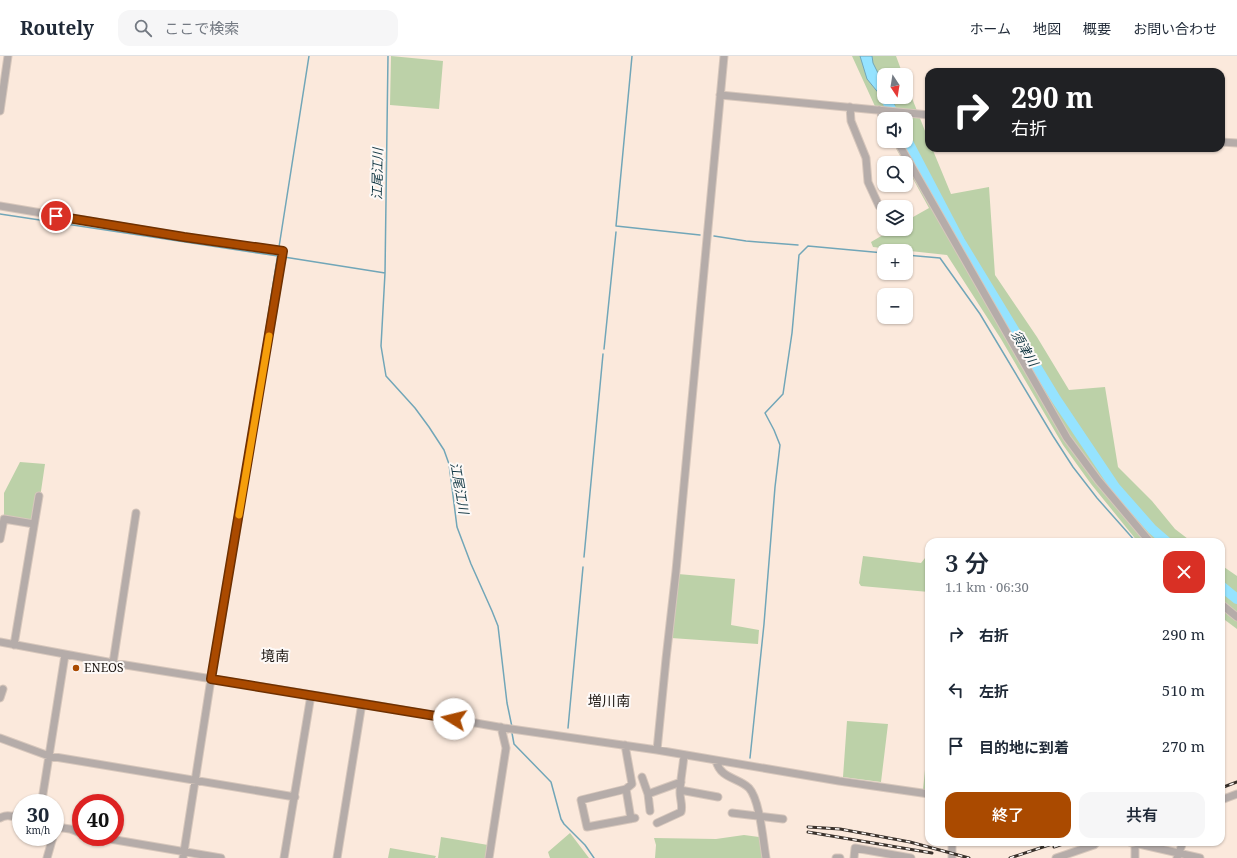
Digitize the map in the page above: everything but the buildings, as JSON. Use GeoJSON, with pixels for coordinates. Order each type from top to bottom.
{"type":"FeatureCollection","features":[{"type":"Feature","properties":{"kind":"street"},"geometry":{"type":"LineString","coordinates":[[0,110],[8,56]]}},
{"type":"Feature","properties":{"kind":"street"},"geometry":{"type":"LineString","coordinates":[[657,750],[676,571],[724,56]]}},
{"type":"Feature","properties":{"kind":"street"},"geometry":{"type":"LineString","coordinates":[[720,95],[925,115]]}},
{"type":"Feature","properties":{"kind":"street"},"geometry":{"type":"LineString","coordinates":[[850,107],[851,121],[866,158],[868,182],[877,202]]}},
{"type":"Feature","properties":{"kind":"street"},"geometry":{"type":"LineString","coordinates":[[1225,142],[1237,144]]}},
{"type":"Feature","properties":{"kind":"street"},"geometry":{"type":"LineString","coordinates":[[901,148],[1067,438],[1098,480],[1147,538]]}},
{"type":"Feature","properties":{"kind":"street"},"geometry":{"type":"LineString","coordinates":[[0,206],[184,237],[283,251],[211,679],[184,855]]}},
{"type":"Feature","properties":{"kind":"street"},"geometry":{"type":"LineString","coordinates":[[14,645],[39,496]]}},
{"type":"Feature","properties":{"kind":"street"},"geometry":{"type":"LineString","coordinates":[[112,664],[136,513]]}},
{"type":"Feature","properties":{"kind":"street"},"geometry":{"type":"LineString","coordinates":[[0,539],[2,519],[34,524]]}},
{"type":"Feature","properties":{"kind":"street"},"geometry":{"type":"LineString","coordinates":[[1225,607],[1237,617]]}},
{"type":"Feature","properties":{"kind":"street"},"geometry":{"type":"LineString","coordinates":[[0,642],[112,664],[925,793]]}},
{"type":"Feature","properties":{"kind":"street"},"geometry":{"type":"LineString","coordinates":[[44,794],[66,655]]}},
{"type":"Feature","properties":{"kind":"street"},"geometry":{"type":"LineString","coordinates":[[0,698],[3,689]]}},
{"type":"Feature","properties":{"kind":"street"},"geometry":{"type":"LineString","coordinates":[[284,858],[311,695]]}},
{"type":"Feature","properties":{"kind":"street"},"geometry":{"type":"LineString","coordinates":[[337,858],[362,703]]}},
{"type":"Feature","properties":{"kind":"street"},"geometry":{"type":"LineString","coordinates":[[489,858],[506,748],[502,727]]}},
{"type":"Feature","properties":{"kind":"street"},"geometry":{"type":"LineString","coordinates":[[0,738],[49,756],[295,797]]}},
{"type":"Feature","properties":{"kind":"street"},"geometry":{"type":"LineString","coordinates":[[625,746],[632,784],[626,789],[581,800],[587,827],[633,818],[626,789]]}},
{"type":"Feature","properties":{"kind":"street"},"geometry":{"type":"LineString","coordinates":[[657,823],[681,812],[680,790],[684,755]]}},
{"type":"Feature","properties":{"kind":"street"},"geometry":{"type":"LineString","coordinates":[[716,761],[718,769],[749,788],[754,798],[759,817],[766,858]]}},
{"type":"Feature","properties":{"kind":"street"},"geometry":{"type":"LineString","coordinates":[[642,777],[648,794],[650,811]]}},
{"type":"Feature","properties":{"kind":"street"},"geometry":{"type":"LineString","coordinates":[[648,794],[681,782]]}},
{"type":"Feature","properties":{"kind":"street"},"geometry":{"type":"LineString","coordinates":[[680,790],[718,797]]}},
{"type":"Feature","properties":{"kind":"street"},"geometry":{"type":"LineString","coordinates":[[1225,798],[1237,794]]}},
{"type":"Feature","properties":{"kind":"street"},"geometry":{"type":"LineString","coordinates":[[732,813],[783,819]]}},
{"type":"Feature","properties":{"kind":"street"},"geometry":{"type":"LineString","coordinates":[[0,818],[6,816],[12,817]]}},
{"type":"Feature","properties":{"kind":"street"},"geometry":{"type":"LineString","coordinates":[[124,842],[184,855],[222,858]]}},
{"type":"Feature","properties":{"kind":"street"},"geometry":{"type":"LineString","coordinates":[[47,858],[50,846]]}},
{"type":"Feature","properties":{"kind":"street"},"geometry":{"type":"LineString","coordinates":[[952,846],[952,858]]}},
{"type":"Feature","properties":{"kind":"street"},"geometry":{"type":"LineString","coordinates":[[1056,858],[1091,846]]}},
{"type":"Feature","properties":{"kind":"street"},"geometry":{"type":"LineString","coordinates":[[1134,846],[1136,858]]}},
{"type":"Feature","properties":{"kind":"street"},"geometry":{"type":"LineString","coordinates":[[1144,846],[1177,855],[1200,858]]}},
{"type":"Feature","properties":{"kind":"street"},"geometry":{"type":"LineString","coordinates":[[854,858],[855,848],[911,858]]}},
{"type":"Feature","properties":{"kind":"green space"},"geometry":{"type":"Polygon","coordinates":[[[391,56],[443,61],[439,109],[390,105],[391,56]]]}},
{"type":"Feature","properties":{"kind":"green space"},"geometry":{"type":"Polygon","coordinates":[[[852,56],[896,56],[900,68],[877,68],[877,104],[913,104],[913,101],[925,131],[925,152],[934,152],[951,194],[989,187],[995,275],[1037,337],[1069,390],[1105,387],[1118,467],[1152,501],[1175,529],[1187,538],[1135,538],[1091,484],[1063,445],[1001,339],[947,255],[913,251],[913,244],[877,244],[877,247],[873,247],[871,242],[881,236],[913,236],[913,217],[929,208],[913,179],[913,156],[900,156],[896,148],[913,148],[913,112],[878,112],[852,56]]]}},
{"type":"Feature","properties":{"kind":"green space"},"geometry":{"type":"Polygon","coordinates":[[[20,462],[45,464],[36,525],[4,519],[4,493],[20,462]]]}},
{"type":"Feature","properties":{"kind":"green space"},"geometry":{"type":"Polygon","coordinates":[[[863,556],[921,563],[925,558],[925,592],[861,586],[859,583],[863,556]]]}},
{"type":"Feature","properties":{"kind":"green space"},"geometry":{"type":"Polygon","coordinates":[[[1225,568],[1237,576],[1237,629],[1225,620],[1225,568]]]}},
{"type":"Feature","properties":{"kind":"green space"},"geometry":{"type":"Polygon","coordinates":[[[678,574],[735,579],[731,625],[759,630],[758,644],[671,638],[678,574]]]}},
{"type":"Feature","properties":{"kind":"green space"},"geometry":{"type":"Polygon","coordinates":[[[847,721],[888,724],[881,782],[843,777],[847,721]]]}},
{"type":"Feature","properties":{"kind":"green space"},"geometry":{"type":"Polygon","coordinates":[[[925,770],[925,790],[923,790],[925,770]]]}},
{"type":"Feature","properties":{"kind":"green space"},"geometry":{"type":"Polygon","coordinates":[[[570,833],[589,858],[550,858],[548,852],[570,833]]]}},
{"type":"Feature","properties":{"kind":"green space"},"geometry":{"type":"Polygon","coordinates":[[[744,835],[759,837],[764,858],[655,858],[656,845],[654,838],[716,839],[744,835]]]}},
{"type":"Feature","properties":{"kind":"green space"},"geometry":{"type":"Polygon","coordinates":[[[441,837],[488,845],[486,858],[438,858],[441,837]]]}},
{"type":"Feature","properties":{"kind":"green space"},"geometry":{"type":"Polygon","coordinates":[[[390,848],[436,856],[435,858],[388,858],[390,848]]]}},
{"type":"Feature","properties":{"kind":"water"},"geometry":{"type":"Polygon","coordinates":[[[860,56],[872,56],[873,63],[877,71],[877,91],[867,79],[860,56]]]}},
{"type":"Feature","properties":{"kind":"water"},"geometry":{"type":"Polygon","coordinates":[[[888,104],[894,104],[895,106],[890,107],[888,104]]]}},
{"type":"Feature","properties":{"kind":"waterway"},"geometry":{"type":"LineString","coordinates":[[279,247],[309,56]]}},
{"type":"Feature","properties":{"kind":"waterway","name":"江尾江川"},"geometry":{"type":"LineString","coordinates":[[388,56],[385,273],[381,346],[386,376],[415,408],[444,450],[449,464],[457,527],[471,564],[498,626],[507,703],[512,727]]}},
{"type":"Feature","properties":{"kind":"waterway"},"geometry":{"type":"LineString","coordinates":[[632,56],[616,226],[700,235]]}},
{"type":"Feature","properties":{"kind":"waterway","name":"須津川"},"geometry":{"type":"LineString","coordinates":[[888,104],[892,112]]}},
{"type":"Feature","properties":{"kind":"waterway","name":"須津川"},"geometry":{"type":"LineString","coordinates":[[911,148],[960,241],[1056,399],[1115,487],[1152,529],[1162,538]]}},
{"type":"Feature","properties":{"kind":"waterway"},"geometry":{"type":"LineString","coordinates":[[0,214],[278,256]]}},
{"type":"Feature","properties":{"kind":"waterway"},"geometry":{"type":"LineString","coordinates":[[604,349],[616,232]]}},
{"type":"Feature","properties":{"kind":"waterway"},"geometry":{"type":"LineString","coordinates":[[714,236],[746,241],[798,245]]}},
{"type":"Feature","properties":{"kind":"waterway"},"geometry":{"type":"LineString","coordinates":[[750,758],[780,445],[765,413],[783,394],[792,333],[799,255],[808,246],[877,252]]}},
{"type":"Feature","properties":{"kind":"waterway"},"geometry":{"type":"LineString","coordinates":[[254,405],[278,253]]}},
{"type":"Feature","properties":{"kind":"waterway"},"geometry":{"type":"LineString","coordinates":[[913,256],[940,258],[980,314],[1073,467],[1097,498],[1132,538]]}},
{"type":"Feature","properties":{"kind":"waterway"},"geometry":{"type":"LineString","coordinates":[[284,257],[385,273]]}},
{"type":"Feature","properties":{"kind":"waterway"},"geometry":{"type":"LineString","coordinates":[[584,557],[603,354]]}},
{"type":"Feature","properties":{"kind":"waterway"},"geometry":{"type":"LineString","coordinates":[[568,728],[583,567]]}},
{"type":"Feature","properties":{"kind":"waterway","name":"須津川"},"geometry":{"type":"LineString","coordinates":[[1225,589],[1237,599]]}},
{"type":"Feature","properties":{"kind":"waterway","name":"江尾江川"},"geometry":{"type":"LineString","coordinates":[[512,733],[514,744],[551,782],[561,819],[564,824],[585,845],[594,858]]}},
{"type":"Feature","properties":{"kind":"railway"},"geometry":{"type":"LineString","coordinates":[[1225,786],[1237,782]]}},
{"type":"Feature","properties":{"kind":"railway"},"geometry":{"type":"LineString","coordinates":[[808,827],[840,829],[910,842],[969,858]]}},
{"type":"Feature","properties":{"kind":"railway"},"geometry":{"type":"LineString","coordinates":[[808,832],[932,853]]}},
{"type":"Feature","properties":{"kind":"railway"},"geometry":{"type":"LineString","coordinates":[[1010,858],[1046,846]]}},
{"type":"Feature","properties":{"kind":"slow traffic"},"geometry":{"type":"LineString","coordinates":[[239,515],[269,336]]}},
{"type":"Feature","properties":{"kind":"place","name":"ENEOS"},"geometry":{"type":"Point","coordinates":[76,668]}},
{"type":"Feature","properties":{"kind":"district","name":"境南"},"geometry":{"type":"Point","coordinates":[275,656]}},
{"type":"Feature","properties":{"kind":"district","name":"増川南"},"geometry":{"type":"Point","coordinates":[609,701]}},
{"type":"Feature","properties":{"kind":"route"},"geometry":{"type":"LineString","coordinates":[[56,216],[184,237],[283,251],[211,679],[454,719]]}}]}
